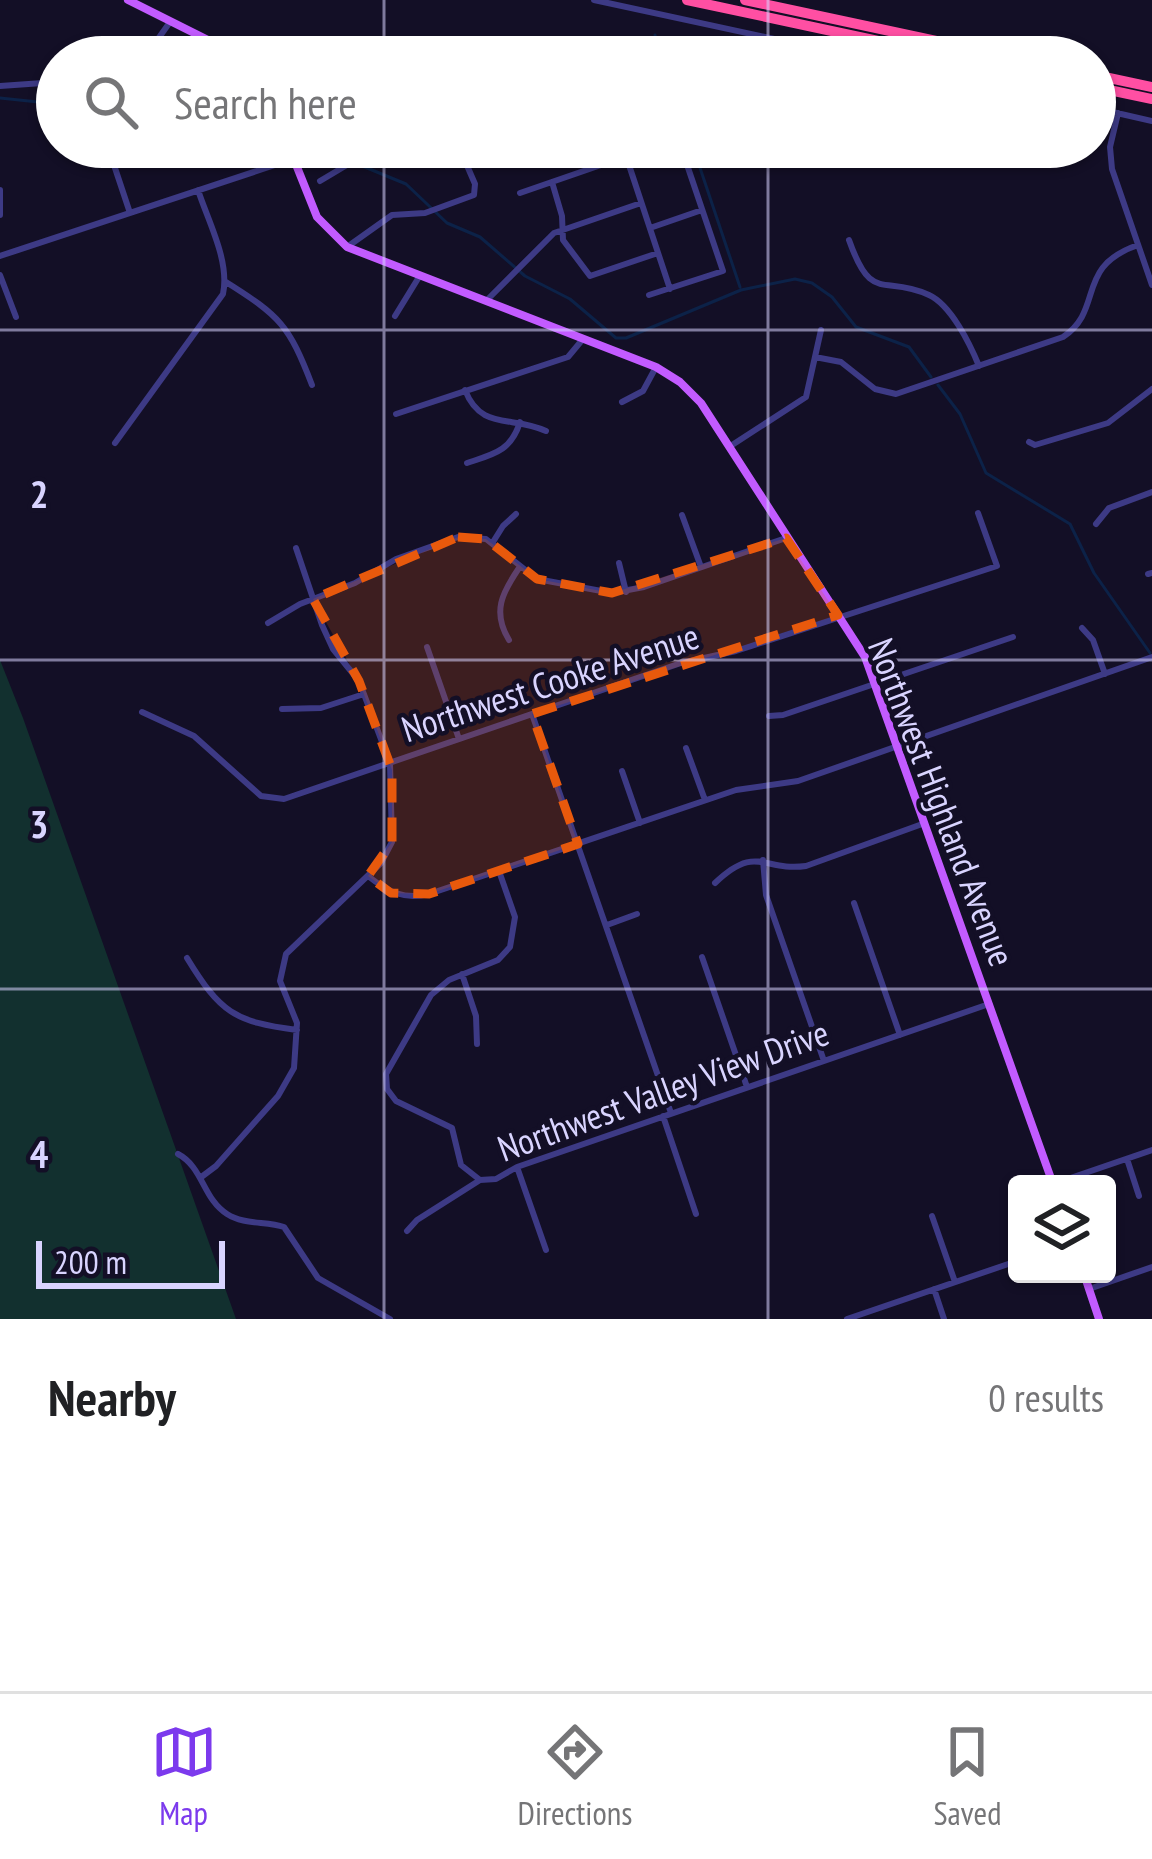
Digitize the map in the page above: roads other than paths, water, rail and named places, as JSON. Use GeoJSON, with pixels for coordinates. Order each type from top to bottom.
{"type":"FeatureCollection","features":[{"type":"Feature","properties":{"kind":"highway"},"geometry":{"type":"LineString","coordinates":[[687,0],[855,36]]}},
{"type":"Feature","properties":{"kind":"highway"},"geometry":{"type":"LineString","coordinates":[[745,0],[913,36]]}},
{"type":"Feature","properties":{"kind":"highway"},"geometry":{"type":"LineString","coordinates":[[1116,79],[1152,87]]}},
{"type":"Feature","properties":{"kind":"highway"},"geometry":{"type":"LineString","coordinates":[[1116,91],[1152,99]]}},
{"type":"Feature","properties":{"kind":"main road"},"geometry":{"type":"LineString","coordinates":[[128,0],[202,36]]}},
{"type":"Feature","properties":{"kind":"main road"},"geometry":{"type":"LineString","coordinates":[[297,168],[317,217],[346,247]]}},
{"type":"Feature","properties":{"kind":"main road","name":"Northwest Highland Avenue"},"geometry":{"type":"LineString","coordinates":[[346,247],[656,367],[695,396],[859,646],[1050,1175]]}},
{"type":"Feature","properties":{"kind":"main road"},"geometry":{"type":"LineString","coordinates":[[1087,1283],[1100,1319]]}},
{"type":"Feature","properties":{"kind":"street"},"geometry":{"type":"LineString","coordinates":[[594,0],[761,36]]}},
{"type":"Feature","properties":{"kind":"street"},"geometry":{"type":"LineString","coordinates":[[160,36],[172,20]]}},
{"type":"Feature","properties":{"kind":"street"},"geometry":{"type":"LineString","coordinates":[[0,86],[36,83]]}},
{"type":"Feature","properties":{"kind":"street"},"geometry":{"type":"LineString","coordinates":[[1116,122],[1118,113],[1152,121]]}},
{"type":"Feature","properties":{"kind":"street"},"geometry":{"type":"LineString","coordinates":[[115,168],[130,213]]}},
{"type":"Feature","properties":{"kind":"street"},"geometry":{"type":"LineString","coordinates":[[0,256],[265,168]]}},
{"type":"Feature","properties":{"kind":"street"},"geometry":{"type":"LineString","coordinates":[[320,181],[342,168]]}},
{"type":"Feature","properties":{"kind":"street"},"geometry":{"type":"LineString","coordinates":[[346,247],[397,213],[425,213],[474,195],[468,168]]}},
{"type":"Feature","properties":{"kind":"street"},"geometry":{"type":"LineString","coordinates":[[520,194],[592,168]]}},
{"type":"Feature","properties":{"kind":"street"},"geometry":{"type":"LineString","coordinates":[[630,168],[670,289]]}},
{"type":"Feature","properties":{"kind":"street"},"geometry":{"type":"LineString","coordinates":[[650,295],[723,271],[688,168]]}},
{"type":"Feature","properties":{"kind":"street"},"geometry":{"type":"LineString","coordinates":[[1113,168],[1152,285]]}},
{"type":"Feature","properties":{"kind":"street"},"geometry":{"type":"LineString","coordinates":[[552,182],[568,249],[590,276],[658,254]]}},
{"type":"Feature","properties":{"kind":"street"},"geometry":{"type":"LineString","coordinates":[[0,190],[0,215]]}},
{"type":"Feature","properties":{"kind":"street"},"geometry":{"type":"LineString","coordinates":[[115,443],[217,306],[226,283],[198,190]]}},
{"type":"Feature","properties":{"kind":"street"},"geometry":{"type":"LineString","coordinates":[[486,302],[562,230],[641,203]]}},
{"type":"Feature","properties":{"kind":"street"},"geometry":{"type":"LineString","coordinates":[[650,228],[702,210]]}},
{"type":"Feature","properties":{"kind":"street"},"geometry":{"type":"LineString","coordinates":[[849,240],[862,271],[873,282],[927,294],[940,303],[979,366]]}},
{"type":"Feature","properties":{"kind":"street"},"geometry":{"type":"LineString","coordinates":[[815,357],[842,362],[875,389],[890,394],[979,366],[1070,333],[1103,264],[1113,254],[1138,245]]}},
{"type":"Feature","properties":{"kind":"street"},"geometry":{"type":"LineString","coordinates":[[0,274],[16,317]]}},
{"type":"Feature","properties":{"kind":"street"},"geometry":{"type":"LineString","coordinates":[[395,316],[419,277]]}},
{"type":"Feature","properties":{"kind":"street"},"geometry":{"type":"LineString","coordinates":[[226,283],[282,323],[312,386]]}},
{"type":"Feature","properties":{"kind":"street"},"geometry":{"type":"LineString","coordinates":[[729,447],[806,397],[821,330]]}},
{"type":"Feature","properties":{"kind":"street"},"geometry":{"type":"LineString","coordinates":[[396,414],[568,357],[584,340]]}},
{"type":"Feature","properties":{"kind":"street"},"geometry":{"type":"LineString","coordinates":[[622,402],[643,391],[656,367]]}},
{"type":"Feature","properties":{"kind":"street"},"geometry":{"type":"LineString","coordinates":[[1029,442],[1035,446],[1050,443],[1108,423],[1152,389]]}},
{"type":"Feature","properties":{"kind":"street"},"geometry":{"type":"LineString","coordinates":[[466,391],[482,416],[546,431]]}},
{"type":"Feature","properties":{"kind":"street"},"geometry":{"type":"LineString","coordinates":[[467,463],[506,449],[520,422]]}},
{"type":"Feature","properties":{"kind":"street"},"geometry":{"type":"LineString","coordinates":[[1096,524],[1109,508],[1152,492]]}},
{"type":"Feature","properties":{"kind":"street","name":"Northwest Cooke Avenue"},"geometry":{"type":"LineString","coordinates":[[142,712],[194,736],[255,791],[275,800],[997,566],[978,513]]}},
{"type":"Feature","properties":{"kind":"street"},"geometry":{"type":"LineString","coordinates":[[493,542],[516,514]]}},
{"type":"Feature","properties":{"kind":"street"},"geometry":{"type":"LineString","coordinates":[[682,514],[701,567]]}},
{"type":"Feature","properties":{"kind":"street"},"geometry":{"type":"LineString","coordinates":[[268,623],[396,559],[469,536],[493,542],[536,579],[597,592],[626,592],[786,538]]}},
{"type":"Feature","properties":{"kind":"street"},"geometry":{"type":"LineString","coordinates":[[200,1178],[216,1166],[284,1087],[297,1057],[298,1030],[280,981],[283,960],[368,876],[392,842],[390,763],[355,672],[328,640],[296,548]]}},
{"type":"Feature","properties":{"kind":"street"},"geometry":{"type":"LineString","coordinates":[[619,563],[626,592]]}},
{"type":"Feature","properties":{"kind":"street"},"geometry":{"type":"LineString","coordinates":[[509,640],[499,604],[519,568]]}},
{"type":"Feature","properties":{"kind":"street"},"geometry":{"type":"LineString","coordinates":[[1082,628],[1094,640],[1105,674]]}},
{"type":"Feature","properties":{"kind":"street"},"geometry":{"type":"LineString","coordinates":[[769,716],[784,715],[1013,637]]}},
{"type":"Feature","properties":{"kind":"street"},"geometry":{"type":"LineString","coordinates":[[427,647],[459,739]]}},
{"type":"Feature","properties":{"kind":"street"},"geometry":{"type":"LineString","coordinates":[[368,876],[392,892],[411,897],[499,872],[744,788],[798,781],[1152,657]]}},
{"type":"Feature","properties":{"kind":"street"},"geometry":{"type":"LineString","coordinates":[[282,709],[321,708],[364,694]]}},
{"type":"Feature","properties":{"kind":"street"},"geometry":{"type":"LineString","coordinates":[[532,714],[607,925],[696,1214]]}},
{"type":"Feature","properties":{"kind":"street"},"geometry":{"type":"LineString","coordinates":[[686,748],[705,800]]}},
{"type":"Feature","properties":{"kind":"street"},"geometry":{"type":"LineString","coordinates":[[622,771],[640,823]]}},
{"type":"Feature","properties":{"kind":"street"},"geometry":{"type":"LineString","coordinates":[[715,883],[737,865],[763,860],[787,867],[806,866],[926,824]]}},
{"type":"Feature","properties":{"kind":"street"},"geometry":{"type":"LineString","coordinates":[[763,860],[766,895],[824,1061]]}},
{"type":"Feature","properties":{"kind":"street","name":"Northwest Valley View Drive"},"geometry":{"type":"LineString","coordinates":[[499,872],[514,917],[514,937],[498,960],[462,974],[431,995],[389,1066],[386,1082],[391,1096],[404,1106],[448,1124],[457,1138],[461,1165],[480,1180],[496,1179],[517,1167],[989,1004]]}},
{"type":"Feature","properties":{"kind":"street"},"geometry":{"type":"LineString","coordinates":[[854,903],[900,1035]]}},
{"type":"Feature","properties":{"kind":"street"},"geometry":{"type":"LineString","coordinates":[[607,925],[637,914]]}},
{"type":"Feature","properties":{"kind":"street"},"geometry":{"type":"LineString","coordinates":[[702,956],[747,1087]]}},
{"type":"Feature","properties":{"kind":"street"},"geometry":{"type":"LineString","coordinates":[[187,958],[225,1010],[253,1024],[298,1030]]}},
{"type":"Feature","properties":{"kind":"street"},"geometry":{"type":"LineString","coordinates":[[462,974],[476,1016],[477,1044]]}},
{"type":"Feature","properties":{"kind":"street"},"geometry":{"type":"LineString","coordinates":[[1080,1175],[1152,1150]]}},
{"type":"Feature","properties":{"kind":"street"},"geometry":{"type":"LineString","coordinates":[[178,1154],[190,1161],[223,1212],[240,1220],[284,1227],[318,1278],[391,1319]]}},
{"type":"Feature","properties":{"kind":"street"},"geometry":{"type":"LineString","coordinates":[[1127,1159],[1139,1196]]}},
{"type":"Feature","properties":{"kind":"street"},"geometry":{"type":"LineString","coordinates":[[517,1167],[546,1250]]}},
{"type":"Feature","properties":{"kind":"street"},"geometry":{"type":"LineString","coordinates":[[407,1231],[480,1180]]}},
{"type":"Feature","properties":{"kind":"street"},"geometry":{"type":"LineString","coordinates":[[932,1216],[955,1282]]}},
{"type":"Feature","properties":{"kind":"street"},"geometry":{"type":"LineString","coordinates":[[847,1319],[1008,1264]]}},
{"type":"Feature","properties":{"kind":"street"},"geometry":{"type":"LineString","coordinates":[[1089,1288],[1152,1267]]}},
{"type":"Feature","properties":{"kind":"street"},"geometry":{"type":"LineString","coordinates":[[934,1289],[944,1319]]}},
{"type":"Feature","properties":{"kind":"waterway"},"geometry":{"type":"LineString","coordinates":[[0,98],[36,102]]}},
{"type":"Feature","properties":{"kind":"waterway"},"geometry":{"type":"LineString","coordinates":[[367,168],[406,184],[447,223],[480,237],[525,276],[570,299],[616,338],[741,290],[795,279],[812,283],[832,297],[856,327],[909,347],[931,377]]}},
{"type":"Feature","properties":{"kind":"waterway"},"geometry":{"type":"LineString","coordinates":[[700,168],[740,287]]}},
{"type":"Feature","properties":{"kind":"waterway"},"geometry":{"type":"LineString","coordinates":[[938,385],[960,414],[986,473],[1070,524],[1094,573],[1150,653]]}}]}
